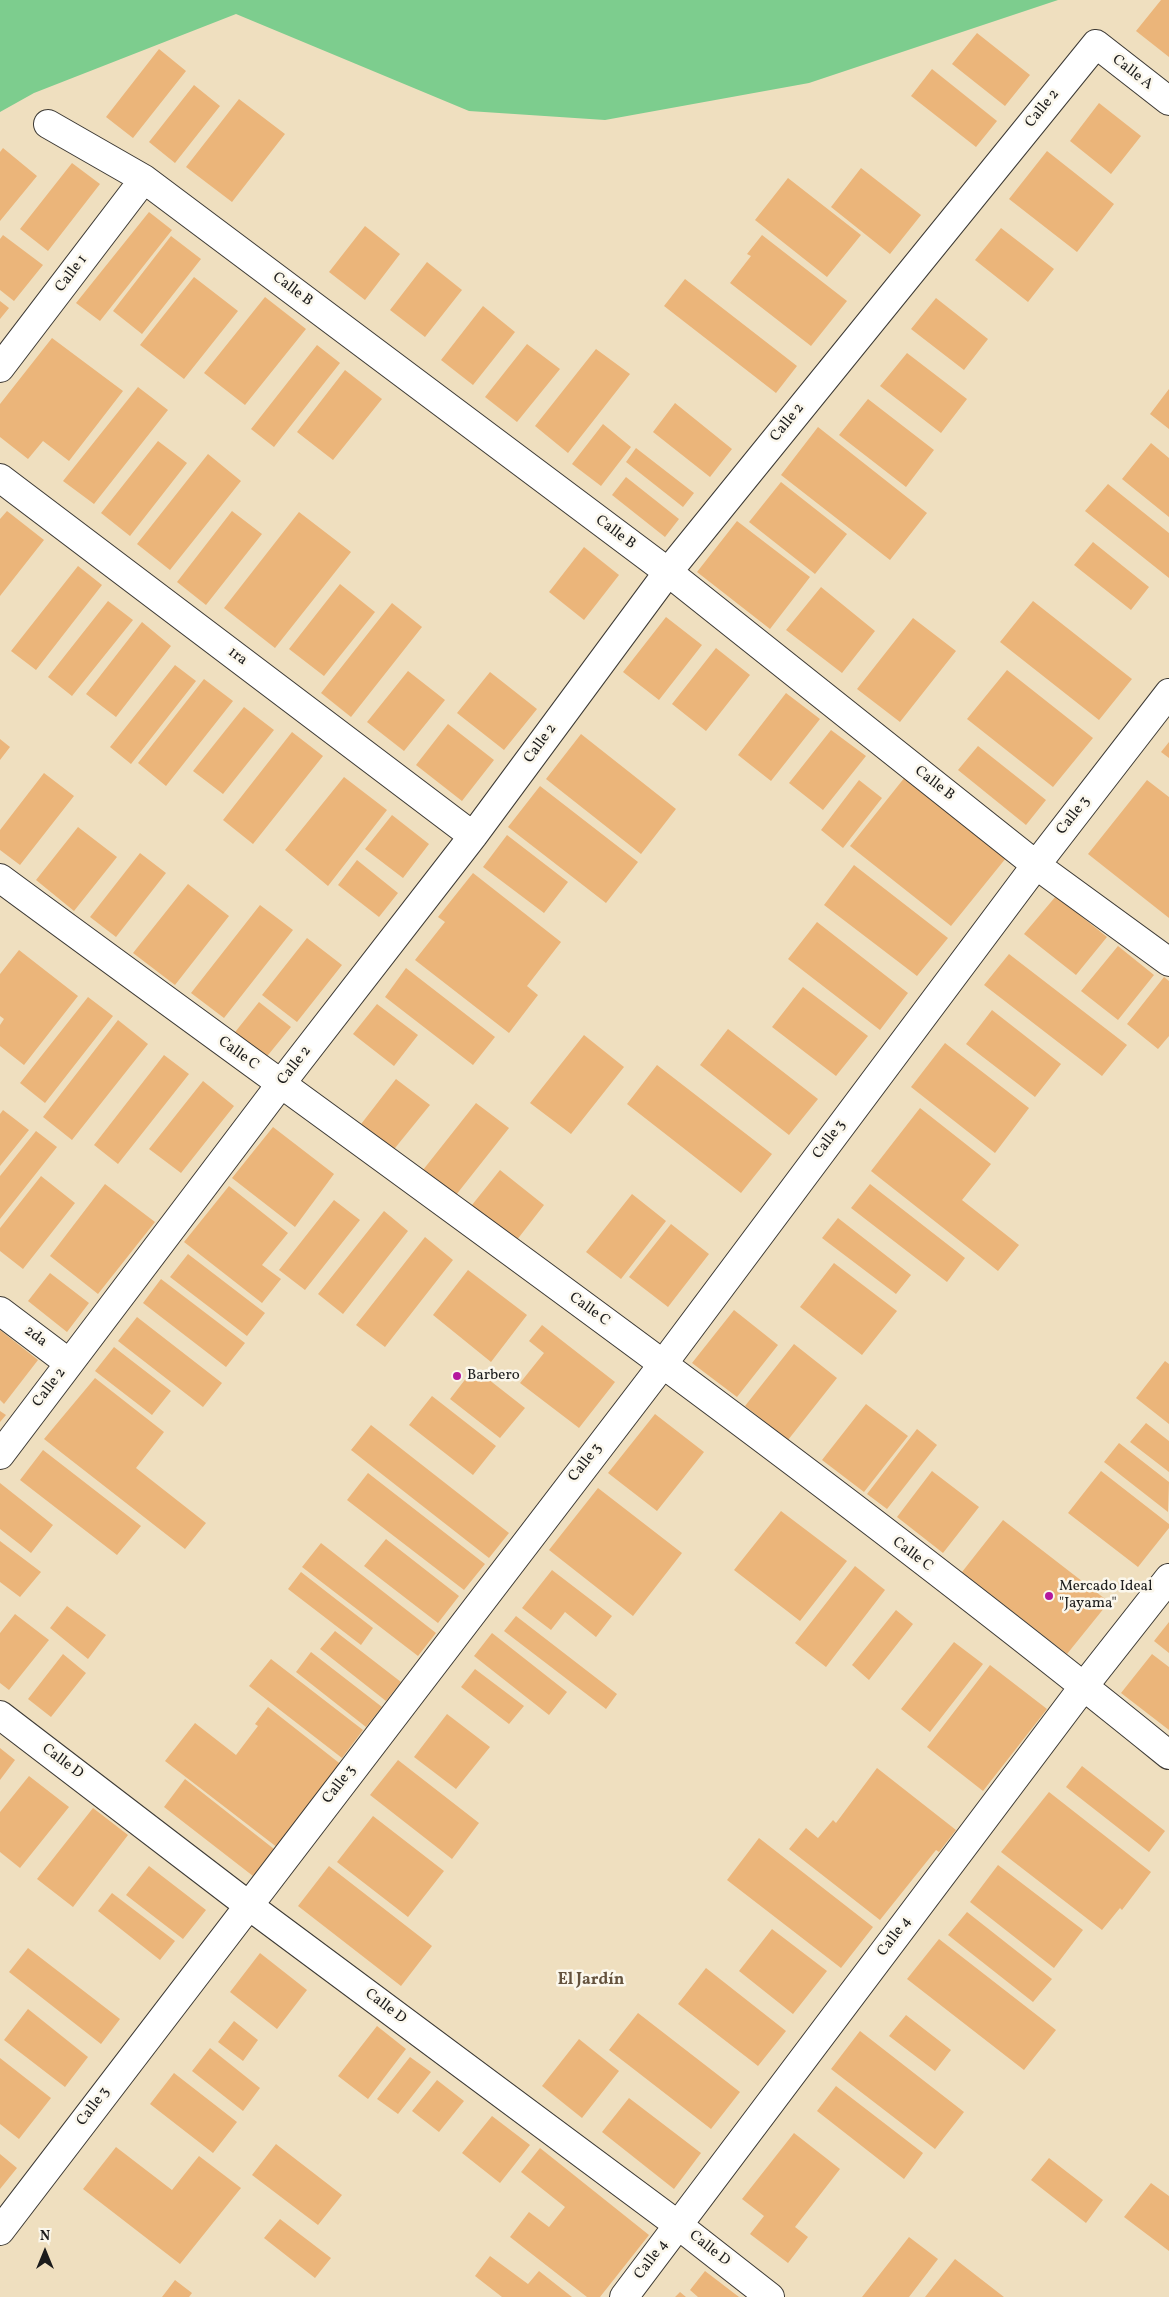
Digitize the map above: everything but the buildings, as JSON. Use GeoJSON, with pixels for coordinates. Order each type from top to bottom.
{"type":"FeatureCollection","features":[{"type":"Feature","properties":{"kind":"street","name":"Calle A"},"geometry":{"type":"LineString","coordinates":[[1096,44],[1169,102]]}},
{"type":"Feature","properties":{"kind":"street","name":"Calle 2"},"geometry":{"type":"LineString","coordinates":[[0,1455],[280,1085],[473,836],[668,572],[1096,44]]}},
{"type":"Feature","properties":{"kind":"street","name":"Calle B"},"geometry":{"type":"LineString","coordinates":[[48,124],[144,179],[668,572],[1036,865],[1169,962]]}},
{"type":"Feature","properties":{"kind":"street","name":"Calle 1"},"geometry":{"type":"LineString","coordinates":[[0,368],[144,179]]}},
{"type":"Feature","properties":{"kind":"street","name":"1ra"},"geometry":{"type":"LineString","coordinates":[[0,478],[473,836]]}},
{"type":"Feature","properties":{"kind":"street","name":"Calle 3"},"geometry":{"type":"LineString","coordinates":[[0,2231],[663,1364],[1036,865],[1169,693]]}},
{"type":"Feature","properties":{"kind":"street","name":"Calle C"},"geometry":{"type":"LineString","coordinates":[[0,878],[663,1364],[1084,1686],[1169,1755]]}},
{"type":"Feature","properties":{"kind":"street","name":"2da"},"geometry":{"type":"LineString","coordinates":[[0,1311],[69,1363]]}},
{"type":"Feature","properties":{"kind":"street","name":"Calle 4"},"geometry":{"type":"LineString","coordinates":[[624,2297],[1084,1686],[1169,1578]]}},
{"type":"Feature","properties":{"kind":"street","name":"Calle D"},"geometry":{"type":"LineString","coordinates":[[0,1715],[248,1905],[678,2225],[770,2297]]}},
{"type":"Feature","properties":{"kind":"green space"},"geometry":{"type":"Polygon","coordinates":[[[0,0],[1058,0],[809,83],[605,120],[469,111],[236,14],[34,93],[0,112],[0,0]]]}},
{"type":"Feature","properties":{"kind":"place","name":"Barbero"},"geometry":{"type":"Point","coordinates":[457,1376]}},
{"type":"Feature","properties":{"kind":"place","name":"Mercado Ideal \"Jayama\""},"geometry":{"type":"Point","coordinates":[1049,1596]}},
{"type":"Feature","properties":{"kind":"district","name":"El Jardín"},"geometry":{"type":"Point","coordinates":[591,1981]}}]}
